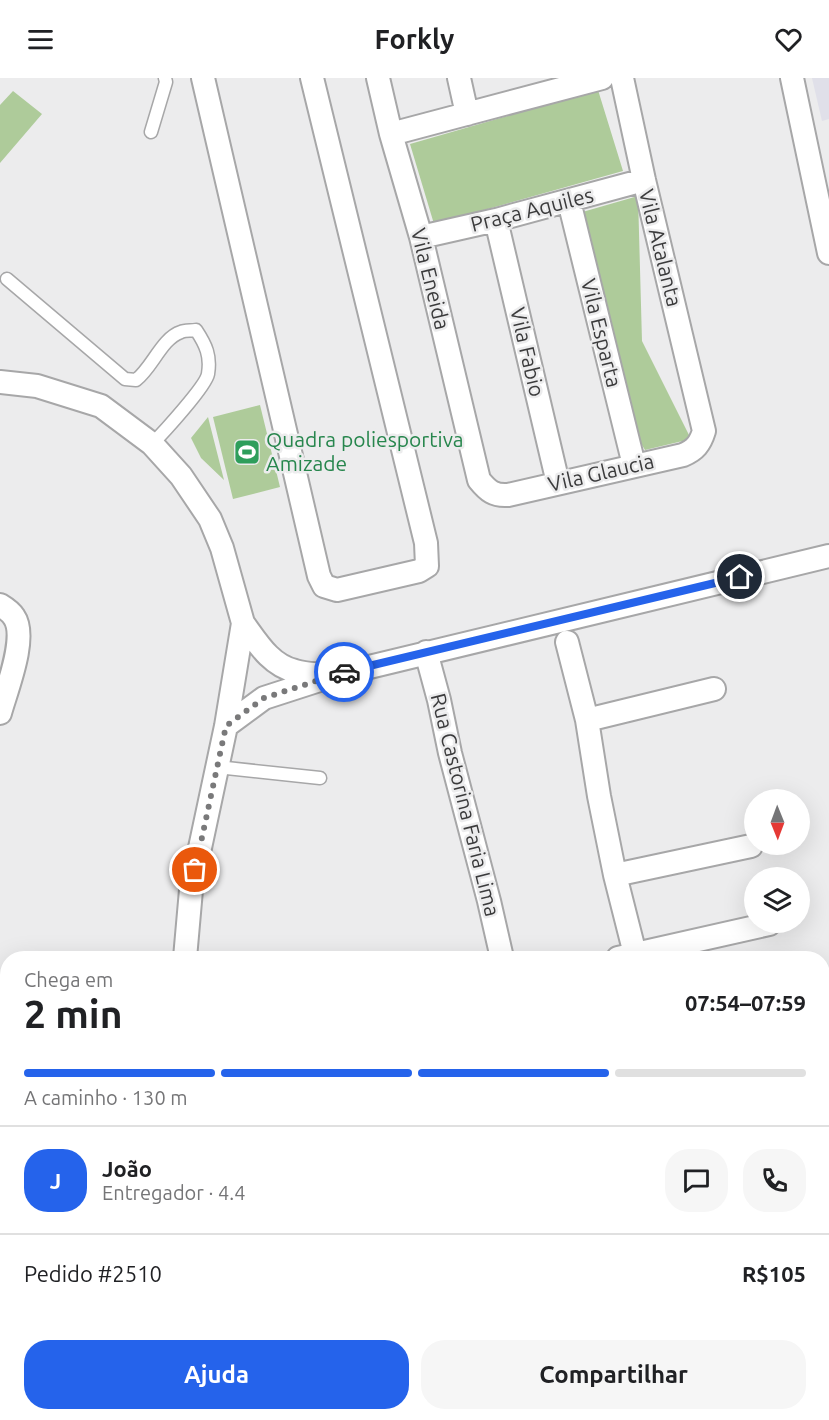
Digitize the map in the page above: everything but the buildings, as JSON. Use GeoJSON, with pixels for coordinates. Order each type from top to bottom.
{"type":"FeatureCollection","features":[{"type":"Feature","properties":{"kind":"street"},"geometry":{"type":"LineString","coordinates":[[203,78],[319,576],[324,586],[337,590],[419,572],[427,566],[426,543],[312,78]]}},
{"type":"Feature","properties":{"kind":"street","name":"Vila Eneida"},"geometry":{"type":"LineString","coordinates":[[378,78],[391,134],[421,237],[479,480]]}},
{"type":"Feature","properties":{"kind":"street"},"geometry":{"type":"LineString","coordinates":[[459,78],[467,114]]}},
{"type":"Feature","properties":{"kind":"street"},"geometry":{"type":"LineString","coordinates":[[391,134],[467,114],[539,86],[602,78]]}},
{"type":"Feature","properties":{"kind":"street","name":"Vila Atalanta"},"geometry":{"type":"LineString","coordinates":[[622,78],[644,180],[702,418]]}},
{"type":"Feature","properties":{"kind":"street"},"geometry":{"type":"LineString","coordinates":[[792,78],[829,253]]}},
{"type":"Feature","properties":{"kind":"street","name":"Praça Aquiles"},"geometry":{"type":"LineString","coordinates":[[421,237],[496,220],[644,180]]}},
{"type":"Feature","properties":{"kind":"street","name":"Vila Esparta"},"geometry":{"type":"LineString","coordinates":[[568,201],[634,465]]}},
{"type":"Feature","properties":{"kind":"street","name":"Vila Fabio"},"geometry":{"type":"LineString","coordinates":[[496,220],[558,483]]}},
{"type":"Feature","properties":{"kind":"street"},"geometry":{"type":"LineString","coordinates":[[0,382],[37,386],[100,406],[152,444],[181,476],[210,519],[222,548],[243,623],[261,647],[277,664],[295,671],[332,676]]}},
{"type":"Feature","properties":{"kind":"street","name":"Vila Glaucia"},"geometry":{"type":"LineString","coordinates":[[479,480],[491,493],[508,495],[683,455],[692,451],[700,443],[704,431],[702,418]]}},
{"type":"Feature","properties":{"kind":"street"},"geometry":{"type":"LineString","coordinates":[[226,726],[264,698],[332,676],[829,556]]}},
{"type":"Feature","properties":{"kind":"street"},"geometry":{"type":"LineString","coordinates":[[0,605],[15,618],[19,632],[15,660],[0,713]]}},
{"type":"Feature","properties":{"kind":"street"},"geometry":{"type":"LineString","coordinates":[[185,951],[191,890],[226,726],[243,623]]}},
{"type":"Feature","properties":{"kind":"street"},"geometry":{"type":"LineString","coordinates":[[567,642],[587,720],[629,951]]}},
{"type":"Feature","properties":{"kind":"street","name":"Rua Castorina Faria Lima"},"geometry":{"type":"LineString","coordinates":[[426,652],[440,700],[450,753],[500,951]]}},
{"type":"Feature","properties":{"kind":"street"},"geometry":{"type":"LineString","coordinates":[[587,720],[714,689]]}},
{"type":"Feature","properties":{"kind":"street"},"geometry":{"type":"LineString","coordinates":[[615,875],[744,847]]}},
{"type":"Feature","properties":{"kind":"street"},"geometry":{"type":"LineString","coordinates":[[655,951],[744,930]]}},
{"type":"Feature","properties":{"kind":"lane"},"geometry":{"type":"LineString","coordinates":[[151,132],[166,82],[165,78]]}},
{"type":"Feature","properties":{"kind":"lane"},"geometry":{"type":"LineString","coordinates":[[7,279],[125,380],[136,380],[145,374],[161,348],[180,332],[196,330],[207,347],[208,376],[173,422],[152,444]]}},
{"type":"Feature","properties":{"kind":"lane"},"geometry":{"type":"LineString","coordinates":[[217,767],[320,778]]}},
{"type":"Feature","properties":{"kind":"shaded area"},"geometry":{"type":"Polygon","coordinates":[[[812,78],[829,78],[829,119],[822,121],[812,78]]]}},
{"type":"Feature","properties":{"kind":"green space"},"geometry":{"type":"Polygon","coordinates":[[[598,90],[623,171],[434,224],[410,144],[598,90]]]}},
{"type":"Feature","properties":{"kind":"green space"},"geometry":{"type":"Polygon","coordinates":[[[13,91],[42,114],[0,163],[0,105],[13,91]]]}},
{"type":"Feature","properties":{"kind":"green space"},"geometry":{"type":"Polygon","coordinates":[[[638,196],[642,341],[691,439],[645,450],[632,429],[579,213],[638,196]]]}},
{"type":"Feature","properties":{"kind":"green space","name":"Quadra poliesportiva Amizade"},"geometry":{"type":"Polygon","coordinates":[[[260,405],[280,487],[233,499],[213,417],[260,405]]]}},
{"type":"Feature","properties":{"kind":"green space"},"geometry":{"type":"Polygon","coordinates":[[[208,417],[224,480],[201,458],[191,438],[208,417]]]}},
{"type":"Feature","properties":{"kind":"way so far"},"geometry":{"type":"LineString","coordinates":[[195,870],[226,726],[264,698],[344,672]]}},
{"type":"Feature","properties":{"kind":"place","name":"Quadra poliesportiva Amizade"},"geometry":{"type":"Point","coordinates":[247,452]}},
{"type":"Feature","properties":{"kind":"route"},"geometry":{"type":"LineString","coordinates":[[344,672],[740,577]]}}]}
